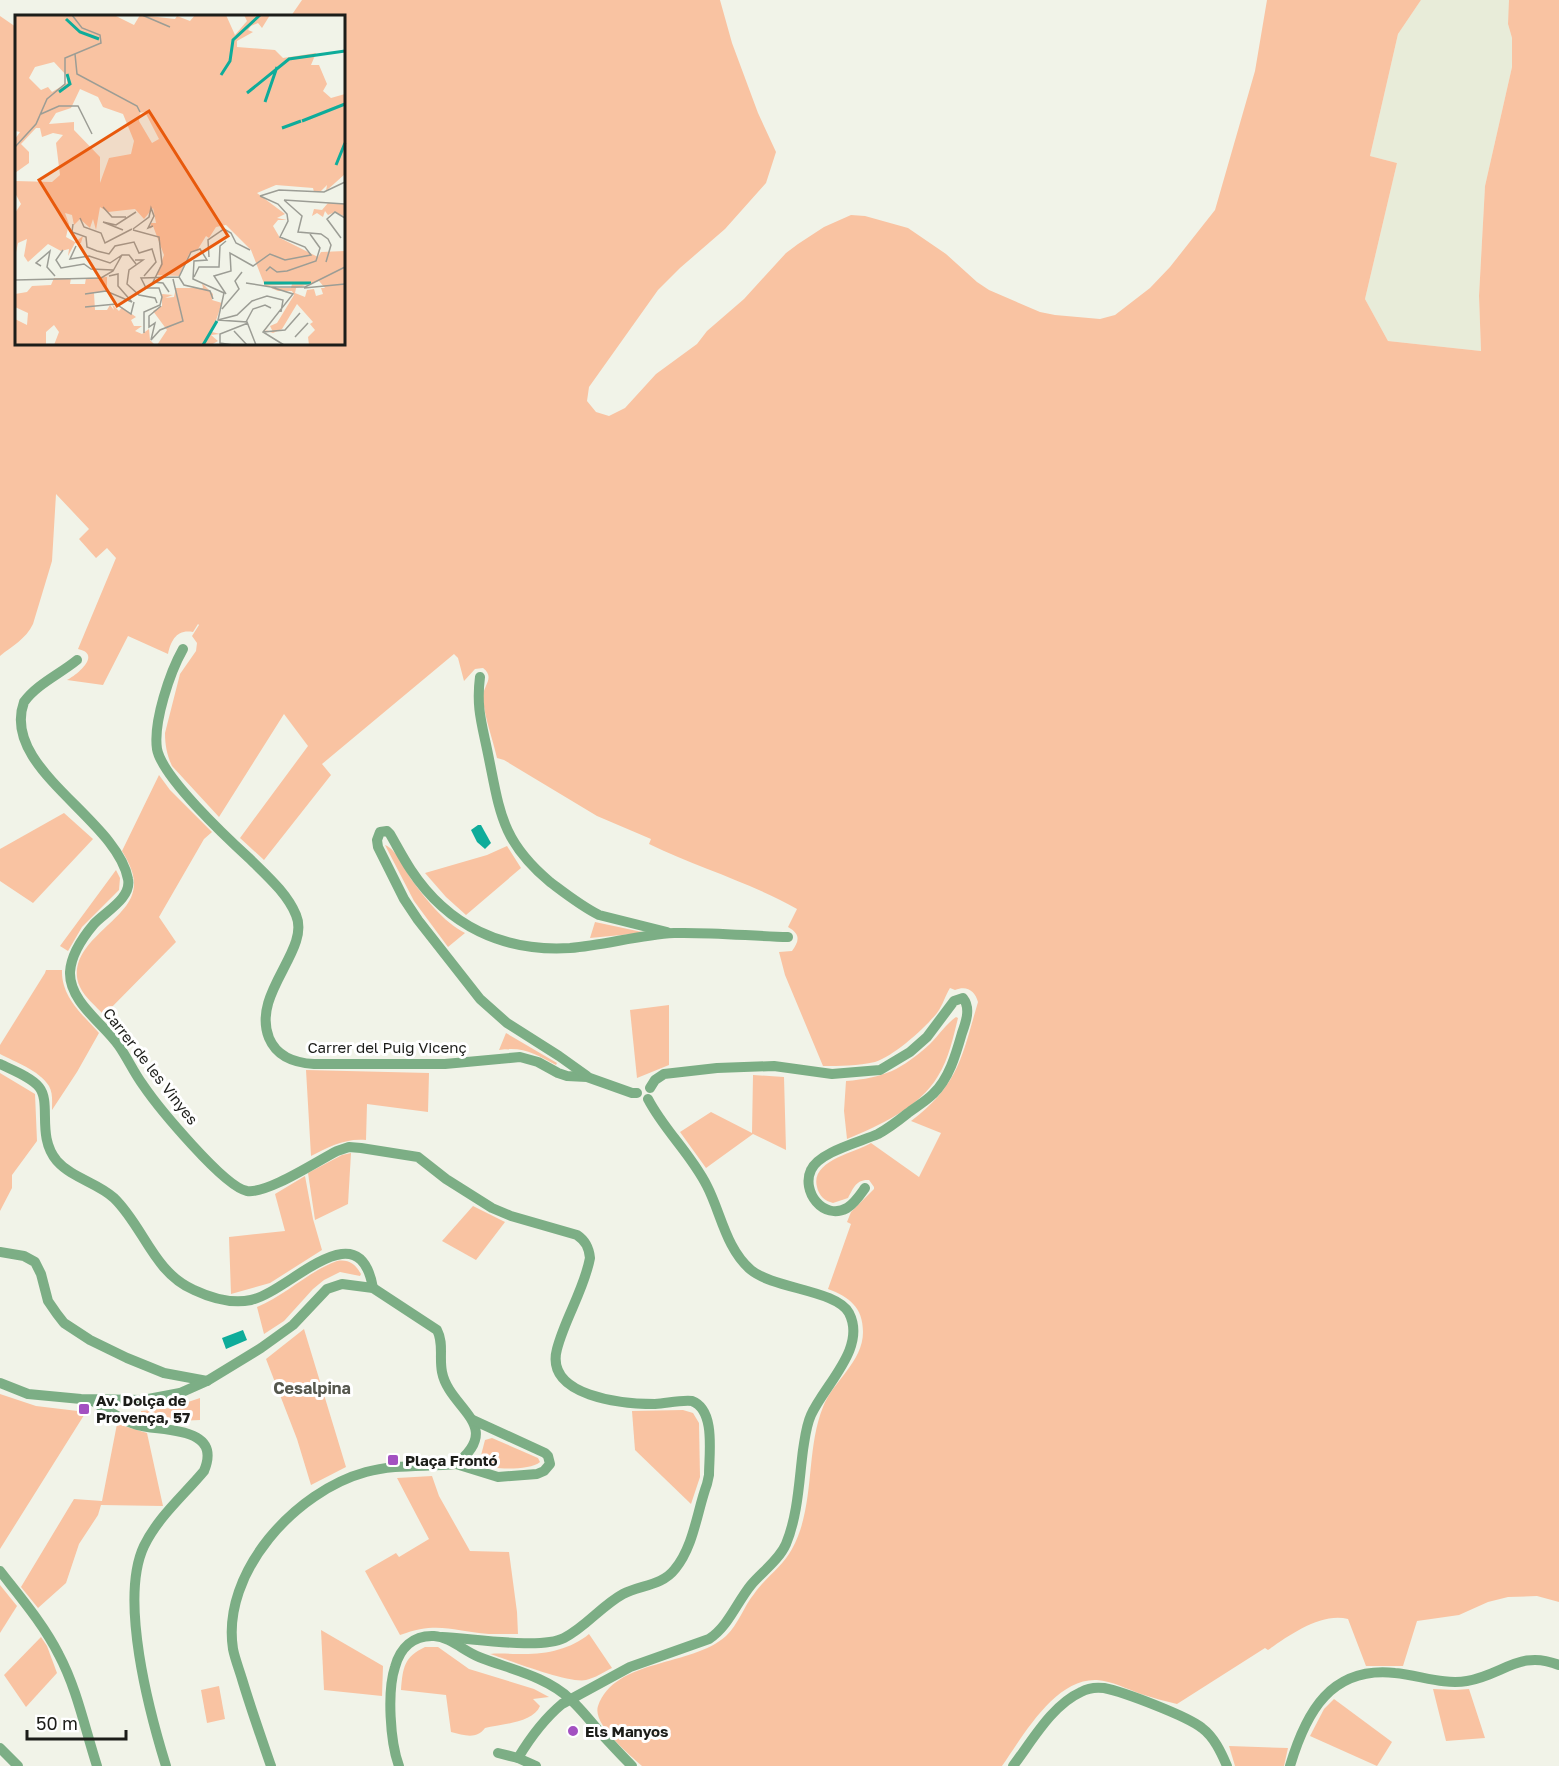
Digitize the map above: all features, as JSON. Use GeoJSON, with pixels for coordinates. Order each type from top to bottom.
{"type":"FeatureCollection","features":[{"type":"Feature","properties":{"kind":"street","name":"Carrer del Puig Vicenç"},"geometry":{"type":"LineString","coordinates":[[183,649],[170,679],[159,723],[157,749],[163,766],[233,844],[278,888],[296,915],[300,928],[267,1006],[266,1031],[277,1051],[295,1061],[314,1064],[445,1064],[520,1057],[538,1062],[567,1076],[587,1077],[638,1093]]}},
{"type":"Feature","properties":{"kind":"street","name":"Carrer de les Vinyes"},"geometry":{"type":"LineString","coordinates":[[77,660],[30,695],[16,715],[13,737],[21,757],[40,779],[97,831],[116,854],[127,873],[129,884],[125,894],[95,923],[76,951],[70,971],[70,981],[80,1001],[120,1048],[144,1087],[209,1163],[231,1183],[245,1191],[257,1192],[270,1187],[327,1156],[349,1147],[395,1152],[418,1157],[446,1179],[492,1208],[511,1216],[577,1235],[584,1240],[590,1258],[556,1350],[556,1367],[560,1376],[568,1384],[581,1391],[599,1397],[638,1403],[692,1401],[699,1403],[706,1414],[709,1475],[685,1553],[674,1571],[658,1583],[622,1594],[574,1632],[555,1642],[489,1641],[442,1637]]}},
{"type":"Feature","properties":{"kind":"street"},"geometry":{"type":"LineString","coordinates":[[480,677],[477,706],[498,803],[509,833],[523,856],[530,865],[565,894],[599,915],[673,933]]}},
{"type":"Feature","properties":{"kind":"street"},"geometry":{"type":"LineString","coordinates":[[587,1077],[507,1023],[480,999],[432,939],[404,899],[378,847],[377,840],[380,832],[387,831],[390,834],[411,871],[437,901],[463,923],[483,935],[514,944],[540,948],[570,948],[673,933],[788,937]]}},
{"type":"Feature","properties":{"kind":"street"},"geometry":{"type":"LineString","coordinates":[[650,1088],[655,1080],[664,1074],[717,1068],[774,1066],[832,1074],[880,1070],[910,1052],[927,1037],[954,1002],[963,998],[968,1009],[962,1036],[951,1066],[932,1095],[888,1128],[823,1156],[809,1173],[808,1181],[812,1196],[818,1205],[827,1209],[837,1211],[846,1208],[865,1188]]}},
{"type":"Feature","properties":{"kind":"street"},"geometry":{"type":"LineString","coordinates":[[0,1064],[40,1088],[44,1101],[46,1138],[57,1160],[65,1168],[113,1198],[157,1260],[183,1284],[193,1290],[226,1301],[251,1300],[269,1293],[319,1262],[342,1253],[352,1254],[366,1265],[370,1271],[373,1288]]}},
{"type":"Feature","properties":{"kind":"street"},"geometry":{"type":"LineString","coordinates":[[644,1085],[650,1088],[652,1093],[648,1099],[641,1099],[638,1093],[639,1088],[644,1085]]}},
{"type":"Feature","properties":{"kind":"street"},"geometry":{"type":"LineString","coordinates":[[518,1758],[544,1721],[571,1699],[630,1666],[709,1639],[717,1634],[752,1584],[779,1555],[785,1545],[798,1494],[808,1423],[823,1391],[846,1360],[854,1338],[850,1316],[840,1304],[824,1296],[766,1279],[749,1268],[731,1244],[699,1171],[648,1099]]}},
{"type":"Feature","properties":{"kind":"street"},"geometry":{"type":"LineString","coordinates":[[0,1252],[24,1256],[35,1262],[41,1274],[48,1301],[64,1323],[82,1335],[127,1358],[164,1373],[207,1381]]}},
{"type":"Feature","properties":{"kind":"street"},"geometry":{"type":"LineString","coordinates":[[0,1383],[28,1394],[91,1400],[124,1401],[161,1398],[190,1390],[261,1348],[293,1325],[327,1289],[342,1284],[373,1288],[437,1329],[442,1346],[441,1372],[446,1383],[473,1420],[476,1429],[474,1442],[466,1456],[456,1464]]}},
{"type":"Feature","properties":{"kind":"street"},"geometry":{"type":"LineString","coordinates":[[91,1400],[119,1418],[138,1425],[190,1433],[200,1440],[207,1454],[204,1471],[151,1532],[143,1548],[135,1582],[136,1619],[145,1682],[153,1723],[166,1766]]}},
{"type":"Feature","properties":{"kind":"street"},"geometry":{"type":"LineString","coordinates":[[271,1766],[249,1704],[232,1637],[238,1595],[243,1579],[261,1549],[299,1508],[321,1491],[347,1479],[381,1469],[456,1464],[498,1477],[537,1474],[544,1471],[549,1464],[545,1453],[473,1420]]}},
{"type":"Feature","properties":{"kind":"street"},"geometry":{"type":"LineString","coordinates":[[0,1571],[45,1630],[61,1658],[97,1766]]}},
{"type":"Feature","properties":{"kind":"street"},"geometry":{"type":"LineString","coordinates":[[399,1766],[393,1743],[391,1699],[393,1673],[401,1650],[408,1643],[424,1637],[442,1637],[479,1657],[516,1670],[558,1689],[571,1699],[632,1766]]}},
{"type":"Feature","properties":{"kind":"street"},"geometry":{"type":"LineString","coordinates":[[1290,1766],[1298,1740],[1325,1695],[1337,1684],[1352,1677],[1369,1672],[1396,1673],[1456,1682],[1479,1678],[1515,1663],[1532,1659],[1559,1665]]}},
{"type":"Feature","properties":{"kind":"street"},"geometry":{"type":"LineString","coordinates":[[1013,1766],[1065,1702],[1081,1692],[1102,1688],[1126,1695],[1200,1726],[1214,1741],[1227,1766]]}},
{"type":"Feature","properties":{"kind":"street"},"geometry":{"type":"LineString","coordinates":[[0,1748],[18,1766]]}},
{"type":"Feature","properties":{"kind":"street"},"geometry":{"type":"LineString","coordinates":[[498,1753],[536,1766]]}},
{"type":"Feature","properties":{"kind":"shaded area"},"geometry":{"type":"Polygon","coordinates":[[[302,0],[720,0],[732,43],[758,113],[776,152],[766,183],[725,229],[658,290],[589,387],[587,401],[596,412],[609,416],[625,408],[656,374],[697,344],[707,331],[744,299],[786,253],[824,227],[851,215],[865,216],[908,228],[946,254],[989,290],[1040,312],[1100,319],[1115,315],[1150,288],[1170,267],[1215,210],[1255,71],[1267,0],[1421,0],[1398,34],[1370,156],[1397,163],[1365,299],[1388,341],[1481,351],[1479,296],[1485,186],[1512,67],[1512,38],[1508,24],[1509,0],[1559,0],[1559,1602],[1537,1596],[1508,1597],[1488,1602],[1459,1615],[1417,1621],[1403,1666],[1366,1666],[1348,1619],[1327,1619],[1306,1626],[1268,1650],[1265,1648],[1177,1704],[1108,1682],[1097,1680],[1082,1682],[1067,1688],[1054,1698],[1030,1725],[1002,1766],[642,1766],[606,1730],[598,1713],[598,1706],[607,1690],[620,1679],[637,1671],[694,1653],[726,1636],[758,1588],[784,1561],[792,1549],[808,1497],[817,1424],[833,1389],[853,1362],[862,1343],[862,1323],[857,1310],[848,1300],[828,1289],[851,1224],[847,1222],[851,1212],[874,1189],[869,1180],[861,1181],[848,1198],[833,1203],[821,1195],[817,1187],[817,1178],[827,1164],[871,1143],[919,1177],[941,1133],[911,1121],[939,1095],[957,1068],[978,1002],[970,990],[950,988],[939,1010],[917,1034],[883,1059],[849,1066],[823,1066],[785,975],[779,952],[792,951],[796,944],[797,935],[788,927],[797,909],[761,891],[649,844],[651,839],[597,816],[497,758],[484,705],[483,694],[488,682],[487,672],[483,668],[475,669],[464,681],[458,658],[454,654],[322,764],[331,775],[264,860],[240,838],[308,746],[284,714],[219,817],[172,766],[165,742],[165,733],[180,674],[196,651],[197,643],[192,636],[198,624],[193,632],[183,632],[176,637],[168,654],[128,636],[103,685],[67,680],[86,664],[88,655],[78,649],[116,558],[107,548],[96,558],[79,539],[89,529],[56,494],[52,561],[33,624],[23,638],[0,656],[0,16],[15,26],[15,345],[345,345],[345,15],[292,15],[302,0]]]}},
{"type":"Feature","properties":{"kind":"shaded area"},"geometry":{"type":"Polygon","coordinates":[[[1421,0],[1509,0],[1510,4],[1508,24],[1512,38],[1512,67],[1485,186],[1479,296],[1481,351],[1388,341],[1365,299],[1397,163],[1370,156],[1398,34],[1421,0]]]}},
{"type":"Feature","properties":{"kind":"shaded area"},"geometry":{"type":"Polygon","coordinates":[[[159,775],[170,790],[212,832],[204,839],[159,917],[176,942],[104,1015],[82,991],[77,973],[86,948],[126,906],[132,895],[134,878],[122,851],[159,775]]]}},
{"type":"Feature","properties":{"kind":"shaded area"},"geometry":{"type":"Polygon","coordinates":[[[64,813],[93,839],[33,903],[0,881],[0,849],[64,813]]]}},
{"type":"Feature","properties":{"kind":"shaded area"},"geometry":{"type":"Polygon","coordinates":[[[385,845],[397,855],[411,879],[435,909],[449,923],[465,933],[448,947],[414,901],[385,845]]]}},
{"type":"Feature","properties":{"kind":"shaded area"},"geometry":{"type":"Polygon","coordinates":[[[507,846],[521,868],[466,915],[425,873],[487,855],[507,846]]]}},
{"type":"Feature","properties":{"kind":"shaded area"},"geometry":{"type":"Polygon","coordinates":[[[116,870],[120,878],[119,890],[82,927],[68,951],[60,946],[116,870]]]}},
{"type":"Feature","properties":{"kind":"shaded area"},"geometry":{"type":"Polygon","coordinates":[[[595,922],[642,932],[642,933],[590,938],[595,922]]]}},
{"type":"Feature","properties":{"kind":"shaded area"},"geometry":{"type":"Polygon","coordinates":[[[46,970],[62,970],[65,989],[69,997],[99,1033],[52,1110],[51,1092],[45,1080],[0,1054],[0,1045],[46,970]]]}},
{"type":"Feature","properties":{"kind":"shaded area"},"geometry":{"type":"Polygon","coordinates":[[[669,1005],[669,1065],[637,1078],[630,1010],[669,1005]]]}},
{"type":"Feature","properties":{"kind":"shaded area"},"geometry":{"type":"Polygon","coordinates":[[[956,1017],[958,1018],[948,1055],[930,1087],[921,1097],[898,1114],[847,1139],[844,1111],[846,1081],[882,1075],[901,1066],[930,1044],[956,1017]]]}},
{"type":"Feature","properties":{"kind":"shaded area"},"geometry":{"type":"Polygon","coordinates":[[[506,1033],[557,1063],[556,1065],[522,1050],[499,1050],[506,1033]]]}},
{"type":"Feature","properties":{"kind":"shaded area"},"geometry":{"type":"Polygon","coordinates":[[[306,1070],[429,1073],[428,1112],[367,1104],[366,1140],[344,1142],[311,1156],[306,1070]]]}},
{"type":"Feature","properties":{"kind":"shaded area"},"geometry":{"type":"Polygon","coordinates":[[[0,1073],[35,1094],[37,1141],[12,1175],[12,1188],[0,1211],[0,1073]]]}},
{"type":"Feature","properties":{"kind":"shaded area"},"geometry":{"type":"Polygon","coordinates":[[[753,1075],[784,1077],[786,1150],[753,1134],[706,1168],[680,1132],[711,1112],[752,1133],[753,1075]]]}},
{"type":"Feature","properties":{"kind":"shaded area"},"geometry":{"type":"Polygon","coordinates":[[[351,1153],[348,1204],[315,1220],[308,1173],[342,1155],[351,1153]]]}},
{"type":"Feature","properties":{"kind":"shaded area"},"geometry":{"type":"Polygon","coordinates":[[[305,1176],[313,1219],[322,1250],[270,1283],[231,1294],[229,1237],[285,1231],[275,1194],[305,1176]]]}},
{"type":"Feature","properties":{"kind":"shaded area"},"geometry":{"type":"Polygon","coordinates":[[[473,1206],[505,1222],[476,1260],[442,1241],[473,1206]]]}},
{"type":"Feature","properties":{"kind":"shaded area"},"geometry":{"type":"Polygon","coordinates":[[[337,1261],[351,1263],[359,1270],[360,1276],[340,1272],[324,1280],[284,1321],[264,1334],[257,1307],[337,1261]]]}},
{"type":"Feature","properties":{"kind":"shaded area"},"geometry":{"type":"Polygon","coordinates":[[[304,1329],[346,1467],[311,1485],[297,1439],[266,1359],[304,1329]]]}},
{"type":"Feature","properties":{"kind":"shaded area"},"geometry":{"type":"Polygon","coordinates":[[[0,1394],[36,1406],[86,1412],[0,1549],[0,1394]]]}},
{"type":"Feature","properties":{"kind":"shaded area"},"geometry":{"type":"Polygon","coordinates":[[[200,1398],[200,1420],[177,1421],[141,1416],[141,1411],[170,1408],[200,1398]]]}},
{"type":"Feature","properties":{"kind":"shaded area"},"geometry":{"type":"Polygon","coordinates":[[[683,1410],[693,1413],[699,1423],[700,1477],[691,1504],[635,1450],[632,1411],[683,1410]]]}},
{"type":"Feature","properties":{"kind":"shaded area"},"geometry":{"type":"Polygon","coordinates":[[[117,1424],[147,1433],[163,1506],[101,1505],[98,1515],[79,1544],[66,1583],[38,1608],[21,1587],[74,1499],[102,1501],[117,1424]]]}},
{"type":"Feature","properties":{"kind":"shaded area"},"geometry":{"type":"Polygon","coordinates":[[[492,1438],[538,1458],[540,1462],[520,1468],[481,1466],[479,1463],[485,1440],[492,1438]]]}},
{"type":"Feature","properties":{"kind":"shaded area"},"geometry":{"type":"Polygon","coordinates":[[[432,1476],[439,1496],[470,1551],[509,1552],[518,1634],[489,1634],[435,1628],[400,1635],[365,1571],[396,1553],[399,1557],[429,1539],[397,1478],[432,1476]]]}},
{"type":"Feature","properties":{"kind":"shaded area"},"geometry":{"type":"Polygon","coordinates":[[[0,1585],[17,1606],[0,1633],[0,1585]]]}},
{"type":"Feature","properties":{"kind":"shaded area"},"geometry":{"type":"Polygon","coordinates":[[[321,1630],[383,1666],[382,1696],[324,1690],[321,1630]]]}},
{"type":"Feature","properties":{"kind":"shaded area"},"geometry":{"type":"Polygon","coordinates":[[[589,1634],[612,1668],[586,1680],[554,1675],[490,1654],[546,1652],[565,1648],[589,1634]]]}},
{"type":"Feature","properties":{"kind":"shaded area"},"geometry":{"type":"Polygon","coordinates":[[[41,1637],[47,1646],[57,1673],[26,1707],[4,1675],[41,1637]]]}},
{"type":"Feature","properties":{"kind":"shaded area"},"geometry":{"type":"Polygon","coordinates":[[[425,1647],[438,1647],[469,1669],[534,1689],[549,1697],[533,1699],[540,1706],[536,1712],[524,1719],[485,1728],[474,1735],[451,1732],[446,1695],[401,1690],[406,1664],[413,1655],[425,1647]]]}},
{"type":"Feature","properties":{"kind":"shaded area"},"geometry":{"type":"Polygon","coordinates":[[[219,1686],[225,1719],[207,1723],[201,1690],[219,1686]]]}},
{"type":"Feature","properties":{"kind":"shaded area"},"geometry":{"type":"Polygon","coordinates":[[[1433,1689],[1469,1689],[1485,1738],[1446,1741],[1433,1689]]]}},
{"type":"Feature","properties":{"kind":"shaded area"},"geometry":{"type":"Polygon","coordinates":[[[1334,1699],[1392,1742],[1377,1766],[1310,1736],[1324,1709],[1334,1699]]]}},
{"type":"Feature","properties":{"kind":"shaded area"},"geometry":{"type":"Polygon","coordinates":[[[1229,1746],[1288,1748],[1284,1766],[1235,1766],[1229,1746]]]}},
{"type":"Feature","properties":{"kind":"water"},"geometry":{"type":"Polygon","coordinates":[[[481,825],[491,843],[485,849],[477,842],[471,830],[481,825]]]}},
{"type":"Feature","properties":{"kind":"water"},"geometry":{"type":"Polygon","coordinates":[[[243,1330],[247,1340],[226,1349],[222,1338],[243,1330]]]}},
{"type":"Feature","properties":{"kind":"place","name":"Av. Dolça de Provença, 57"},"geometry":{"type":"Point","coordinates":[84,1409]}},
{"type":"Feature","properties":{"kind":"place","name":"Plaça Frontó"},"geometry":{"type":"Point","coordinates":[393,1460]}},
{"type":"Feature","properties":{"kind":"place","name":"Els Manyos"},"geometry":{"type":"Point","coordinates":[573,1731]}},
{"type":"Feature","properties":{"kind":"district","name":"Cesalpina"},"geometry":{"type":"Point","coordinates":[312,1388]}}]}
